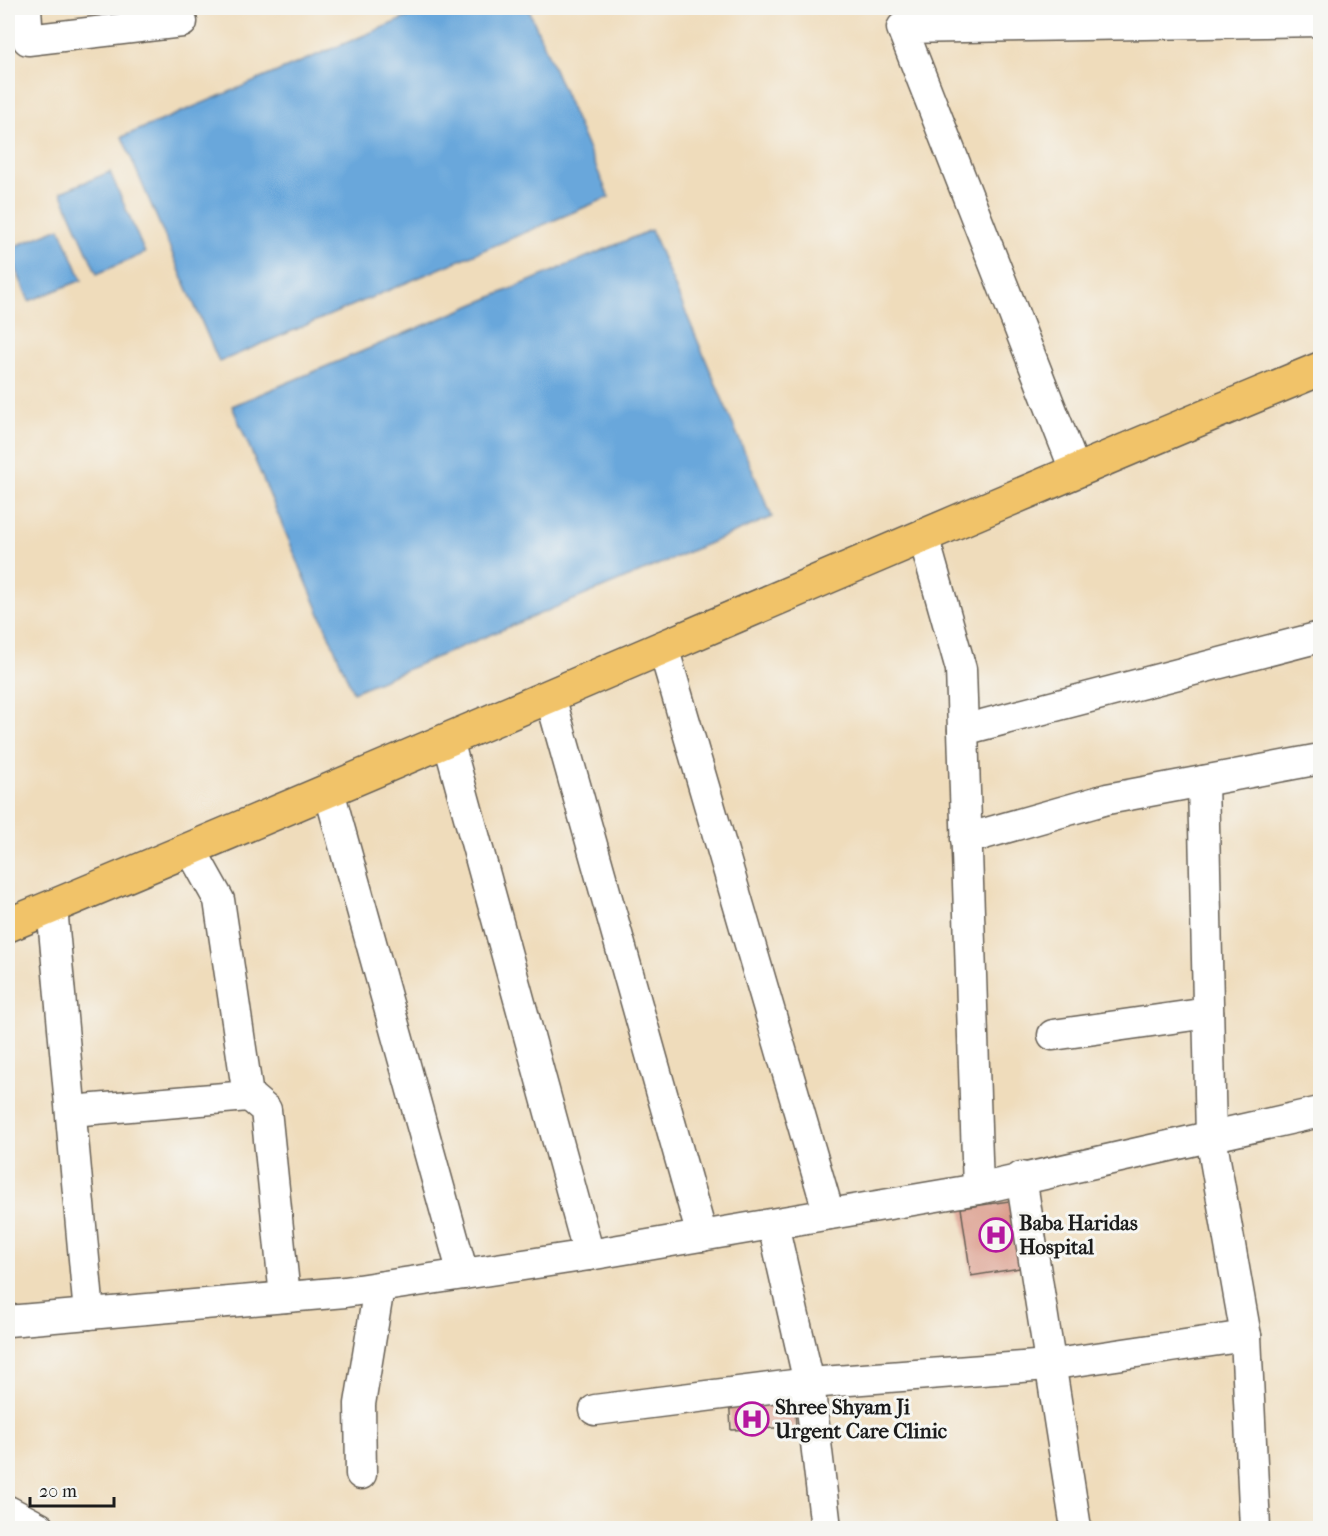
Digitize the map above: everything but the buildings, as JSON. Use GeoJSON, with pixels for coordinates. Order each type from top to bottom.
{"type":"FeatureCollection","features":[{"type":"Feature","properties":{"kind":"main road"},"geometry":{"type":"LineString","coordinates":[[8,925],[191,850],[1075,470],[1320,369]]}},
{"type":"Feature","properties":{"kind":"street"},"geometry":{"type":"LineString","coordinates":[[1075,470],[899,18],[1320,21]]}},
{"type":"Feature","properties":{"kind":"street"},"geometry":{"type":"LineString","coordinates":[[20,23],[28,40],[182,21]]}},
{"type":"Feature","properties":{"kind":"street"},"geometry":{"type":"LineString","coordinates":[[923,535],[961,669],[978,1189]]}},
{"type":"Feature","properties":{"kind":"street"},"geometry":{"type":"LineString","coordinates":[[963,730],[1320,637]]}},
{"type":"Feature","properties":{"kind":"street"},"geometry":{"type":"LineString","coordinates":[[663,647],[829,1214]]}},
{"type":"Feature","properties":{"kind":"street"},"geometry":{"type":"LineString","coordinates":[[550,696],[702,1236]]}},
{"type":"Feature","properties":{"kind":"street"},"geometry":{"type":"LineString","coordinates":[[448,740],[590,1255]]}},
{"type":"Feature","properties":{"kind":"street"},"geometry":{"type":"LineString","coordinates":[[966,839],[1107,799],[1320,759]]}},
{"type":"Feature","properties":{"kind":"street"},"geometry":{"type":"LineString","coordinates":[[1203,781],[1211,1137],[1246,1336],[1255,1528]]}},
{"type":"Feature","properties":{"kind":"street"},"geometry":{"type":"LineString","coordinates":[[329,791],[463,1274]]}},
{"type":"Feature","properties":{"kind":"street"},"geometry":{"type":"LineString","coordinates":[[191,850],[219,900],[248,1094],[266,1110],[285,1298]]}},
{"type":"Feature","properties":{"kind":"street"},"geometry":{"type":"LineString","coordinates":[[52,907],[89,1314]]}},
{"type":"Feature","properties":{"kind":"street"},"geometry":{"type":"LineString","coordinates":[[1053,1035],[1208,1013]]}},
{"type":"Feature","properties":{"kind":"street"},"geometry":{"type":"LineString","coordinates":[[71,1111],[248,1096],[248,1094]]}},
{"type":"Feature","properties":{"kind":"street"},"geometry":{"type":"LineString","coordinates":[[8,1321],[285,1298],[379,1287],[590,1255],[978,1189],[1021,1177],[1320,1112]]}},
{"type":"Feature","properties":{"kind":"street"},"geometry":{"type":"LineString","coordinates":[[1021,1177],[1048,1365],[1076,1528]]}},
{"type":"Feature","properties":{"kind":"street"},"geometry":{"type":"LineString","coordinates":[[773,1224],[809,1383],[826,1528]]}},
{"type":"Feature","properties":{"kind":"street"},"geometry":{"type":"LineString","coordinates":[[361,1474],[360,1404],[379,1287]]}},
{"type":"Feature","properties":{"kind":"street"},"geometry":{"type":"LineString","coordinates":[[595,1410],[809,1383],[1048,1365],[1246,1336]]}},
{"type":"Feature","properties":{"kind":"street"},"geometry":{"type":"LineString","coordinates":[[8,1511],[40,1528]]}},
{"type":"Feature","properties":{"kind":"water"},"geometry":{"type":"Polygon","coordinates":[[[429,8],[528,8],[609,197],[219,362],[122,137],[429,8]]]}},
{"type":"Feature","properties":{"kind":"water"},"geometry":{"type":"Polygon","coordinates":[[[110,172],[145,253],[97,274],[61,192],[110,172]]]}},
{"type":"Feature","properties":{"kind":"water"},"geometry":{"type":"Polygon","coordinates":[[[60,228],[82,280],[29,301],[8,249],[60,228]]]}},
{"type":"Feature","properties":{"kind":"water"},"geometry":{"type":"Polygon","coordinates":[[[651,230],[772,517],[353,692],[232,406],[651,230]]]}},
{"type":"Feature","properties":{"kind":"place","name":"Baba Haridas Hospital"},"geometry":{"type":"Point","coordinates":[996,1235]}},
{"type":"Feature","properties":{"kind":"place","name":"Shree Shyam Ji Urgent Care Clinic"},"geometry":{"type":"Point","coordinates":[752,1419]}}]}
